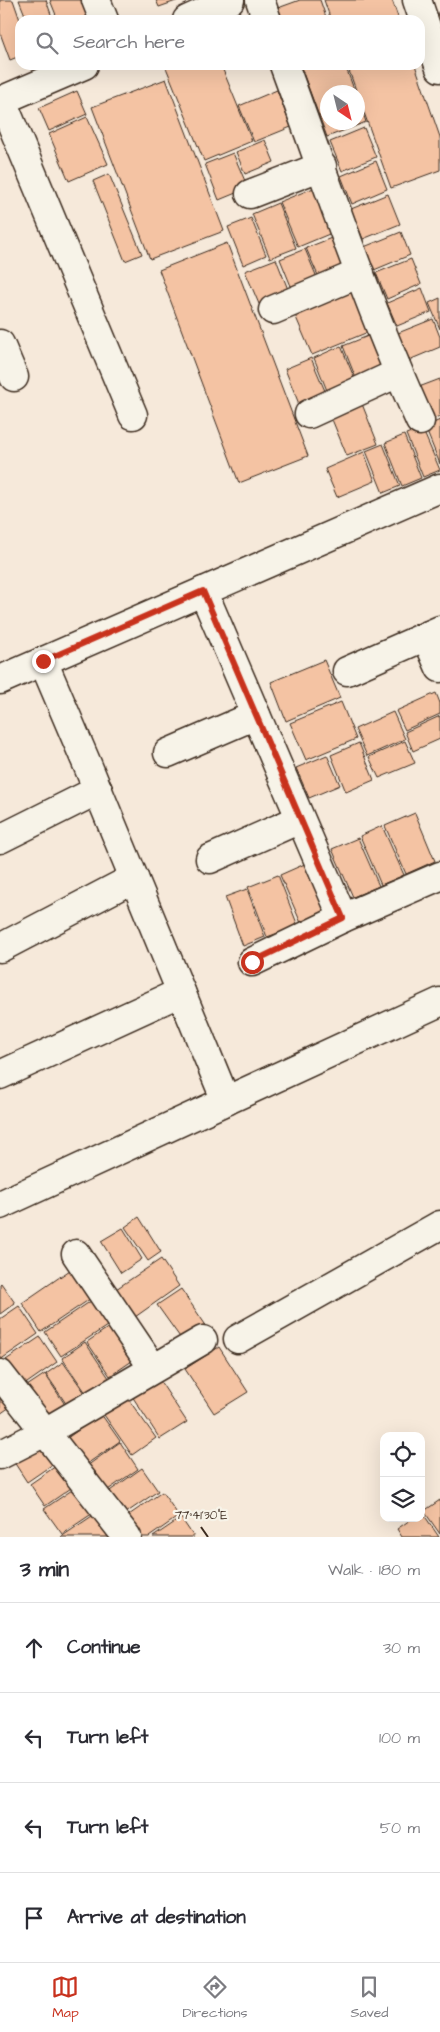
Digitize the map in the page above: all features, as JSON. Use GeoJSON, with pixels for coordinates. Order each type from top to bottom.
{"type":"FeatureCollection","features":[{"type":"Feature","properties":{"kind":"street"},"geometry":{"type":"LineString","coordinates":[[96,0],[102,15]]}},
{"type":"Feature","properties":{"kind":"street"},"geometry":{"type":"LineString","coordinates":[[198,11],[230,0]]}},
{"type":"Feature","properties":{"kind":"street"},"geometry":{"type":"LineString","coordinates":[[260,0],[265,15]]}},
{"type":"Feature","properties":{"kind":"street"},"geometry":{"type":"LineString","coordinates":[[416,0],[421,15]]}},
{"type":"Feature","properties":{"kind":"street"},"geometry":{"type":"LineString","coordinates":[[425,26],[440,68]]}},
{"type":"Feature","properties":{"kind":"street"},"geometry":{"type":"LineString","coordinates":[[72,70],[1,101],[133,415]]}},
{"type":"Feature","properties":{"kind":"street"},"geometry":{"type":"LineString","coordinates":[[286,70],[360,274],[398,373],[420,421]]}},
{"type":"Feature","properties":{"kind":"street"},"geometry":{"type":"LineString","coordinates":[[250,194],[322,166]]}},
{"type":"Feature","properties":{"kind":"street"},"geometry":{"type":"LineString","coordinates":[[273,310],[360,274]]}},
{"type":"Feature","properties":{"kind":"street"},"geometry":{"type":"LineString","coordinates":[[0,344],[14,377]]}},
{"type":"Feature","properties":{"kind":"street"},"geometry":{"type":"LineString","coordinates":[[309,414],[398,373]]}},
{"type":"Feature","properties":{"kind":"street"},"geometry":{"type":"LineString","coordinates":[[0,680],[440,488]]}},
{"type":"Feature","properties":{"kind":"street"},"geometry":{"type":"LineString","coordinates":[[203,591],[343,918]]}},
{"type":"Feature","properties":{"kind":"street"},"geometry":{"type":"LineString","coordinates":[[347,671],[433,633],[440,668]]}},
{"type":"Feature","properties":{"kind":"street"},"geometry":{"type":"LineString","coordinates":[[43,661],[226,1101]]}},
{"type":"Feature","properties":{"kind":"street"},"geometry":{"type":"LineString","coordinates":[[168,753],[256,715]]}},
{"type":"Feature","properties":{"kind":"street"},"geometry":{"type":"LineString","coordinates":[[0,839],[98,790]]}},
{"type":"Feature","properties":{"kind":"street"},"geometry":{"type":"LineString","coordinates":[[210,859],[300,818]]}},
{"type":"Feature","properties":{"kind":"street"},"geometry":{"type":"LineString","coordinates":[[252,962],[343,918],[440,876]]}},
{"type":"Feature","properties":{"kind":"street"},"geometry":{"type":"LineString","coordinates":[[0,948],[134,878]]}},
{"type":"Feature","properties":{"kind":"street"},"geometry":{"type":"LineString","coordinates":[[0,1075],[181,992]]}},
{"type":"Feature","properties":{"kind":"street"},"geometry":{"type":"LineString","coordinates":[[0,1205],[440,1002]]}},
{"type":"Feature","properties":{"kind":"street"},"geometry":{"type":"LineString","coordinates":[[238,1339],[440,1225]]}},
{"type":"Feature","properties":{"kind":"street"},"geometry":{"type":"LineString","coordinates":[[76,1254],[153,1368]]}},
{"type":"Feature","properties":{"kind":"street"},"geometry":{"type":"LineString","coordinates":[[0,1455],[47,1432],[203,1340]]}},
{"type":"Feature","properties":{"kind":"street"},"geometry":{"type":"LineString","coordinates":[[0,1374],[127,1537]]}},
{"type":"Feature","properties":{"kind":"building"},"geometry":{"type":"Polygon","coordinates":[[[0,0],[13,0],[18,15],[15,15],[15,58],[10,60],[0,33],[0,0]]]}},
{"type":"Feature","properties":{"kind":"building"},"geometry":{"type":"Polygon","coordinates":[[[19,0],[46,0],[51,15],[25,15],[19,0]]]}},
{"type":"Feature","properties":{"kind":"building"},"geometry":{"type":"Polygon","coordinates":[[[50,0],[84,0],[89,15],[56,15],[50,0]]]}},
{"type":"Feature","properties":{"kind":"building"},"geometry":{"type":"Polygon","coordinates":[[[156,0],[179,0],[159,7],[156,0]]]}},
{"type":"Feature","properties":{"kind":"building"},"geometry":{"type":"Polygon","coordinates":[[[300,0],[320,0],[325,15],[281,15],[278,8],[300,0]]]}},
{"type":"Feature","properties":{"kind":"building"},"geometry":{"type":"Polygon","coordinates":[[[324,0],[392,0],[397,15],[329,15],[324,0]]]}},
{"type":"Feature","properties":{"kind":"building"},"geometry":{"type":"Polygon","coordinates":[[[167,70],[223,70],[252,141],[204,161],[167,70]]]}},
{"type":"Feature","properties":{"kind":"building"},"geometry":{"type":"Polygon","coordinates":[[[302,70],[347,70],[352,85],[320,85],[320,118],[302,70]]]}},
{"type":"Feature","properties":{"kind":"building"},"geometry":{"type":"Polygon","coordinates":[[[349,70],[417,70],[440,137],[440,170],[391,188],[365,115],[365,85],[354,85],[349,70]]]}},
{"type":"Feature","properties":{"kind":"building"},"geometry":{"type":"Polygon","coordinates":[[[166,79],[224,231],[150,259],[92,107],[166,79]]]}},
{"type":"Feature","properties":{"kind":"building"},"geometry":{"type":"Polygon","coordinates":[[[277,90],[291,127],[254,142],[239,106],[277,90]]]}},
{"type":"Feature","properties":{"kind":"building"},"geometry":{"type":"Polygon","coordinates":[[[77,91],[87,114],[49,131],[39,108],[77,91]]]}},
{"type":"Feature","properties":{"kind":"building"},"geometry":{"type":"Polygon","coordinates":[[[87,117],[108,164],[69,181],[49,134],[87,117]]]}},
{"type":"Feature","properties":{"kind":"building"},"geometry":{"type":"Polygon","coordinates":[[[324,130],[345,130],[327,137],[324,130]]]}},
{"type":"Feature","properties":{"kind":"building"},"geometry":{"type":"Polygon","coordinates":[[[359,130],[365,130],[376,157],[342,171],[330,142],[359,130]]]}},
{"type":"Feature","properties":{"kind":"building"},"geometry":{"type":"Polygon","coordinates":[[[265,140],[274,162],[245,174],[236,152],[265,140]]]}},
{"type":"Feature","properties":{"kind":"building"},"geometry":{"type":"Polygon","coordinates":[[[233,153],[248,188],[219,200],[205,164],[233,153]]]}},
{"type":"Feature","properties":{"kind":"building"},"geometry":{"type":"Polygon","coordinates":[[[376,161],[387,189],[352,204],[341,176],[376,161]]]}},
{"type":"Feature","properties":{"kind":"building"},"geometry":{"type":"Polygon","coordinates":[[[109,174],[142,254],[125,261],[93,181],[109,174]]]}},
{"type":"Feature","properties":{"kind":"building"},"geometry":{"type":"Polygon","coordinates":[[[316,187],[334,232],[298,247],[279,202],[316,187]]]}},
{"type":"Feature","properties":{"kind":"building"},"geometry":{"type":"Polygon","coordinates":[[[388,194],[400,224],[363,239],[351,209],[388,194]]]}},
{"type":"Feature","properties":{"kind":"building"},"geometry":{"type":"Polygon","coordinates":[[[278,203],[296,248],[270,258],[252,214],[278,203]]]}},
{"type":"Feature","properties":{"kind":"building"},"geometry":{"type":"Polygon","coordinates":[[[251,218],[266,255],[243,265],[228,227],[251,218]]]}},
{"type":"Feature","properties":{"kind":"building"},"geometry":{"type":"Polygon","coordinates":[[[401,232],[410,255],[374,270],[364,247],[401,232]]]}},
{"type":"Feature","properties":{"kind":"building"},"geometry":{"type":"Polygon","coordinates":[[[334,237],[347,269],[320,280],[306,248],[334,237]]]}},
{"type":"Feature","properties":{"kind":"building"},"geometry":{"type":"Polygon","coordinates":[[[227,243],[308,456],[239,483],[159,270],[227,243]]]}},
{"type":"Feature","properties":{"kind":"building"},"geometry":{"type":"Polygon","coordinates":[[[305,249],[318,280],[293,291],[280,259],[305,249]]]}},
{"type":"Feature","properties":{"kind":"building"},"geometry":{"type":"Polygon","coordinates":[[[276,259],[289,292],[259,304],[245,271],[276,259]]]}},
{"type":"Feature","properties":{"kind":"building"},"geometry":{"type":"Polygon","coordinates":[[[411,259],[421,284],[387,299],[376,273],[411,259]]]}},
{"type":"Feature","properties":{"kind":"building"},"geometry":{"type":"Polygon","coordinates":[[[422,288],[431,312],[397,326],[387,303],[422,288]]]}},
{"type":"Feature","properties":{"kind":"building"},"geometry":{"type":"Polygon","coordinates":[[[352,292],[368,332],[312,355],[295,315],[352,292]]]}},
{"type":"Feature","properties":{"kind":"building"},"geometry":{"type":"Polygon","coordinates":[[[440,298],[440,329],[429,303],[440,298]]]}},
{"type":"Feature","properties":{"kind":"building"},"geometry":{"type":"Polygon","coordinates":[[[433,319],[440,337],[440,347],[409,360],[398,333],[433,319]]]}},
{"type":"Feature","properties":{"kind":"building"},"geometry":{"type":"Polygon","coordinates":[[[368,336],[382,370],[357,381],[343,346],[368,336]]]}},
{"type":"Feature","properties":{"kind":"building"},"geometry":{"type":"Polygon","coordinates":[[[341,346],[356,382],[328,393],[314,358],[341,346]]]}},
{"type":"Feature","properties":{"kind":"building"},"geometry":{"type":"Polygon","coordinates":[[[311,358],[328,398],[301,409],[285,369],[311,358]]]}},
{"type":"Feature","properties":{"kind":"building"},"geometry":{"type":"Polygon","coordinates":[[[440,379],[440,416],[432,419],[419,387],[440,379]]]}},
{"type":"Feature","properties":{"kind":"building"},"geometry":{"type":"Polygon","coordinates":[[[362,404],[378,444],[347,456],[331,417],[362,404]]]}},
{"type":"Feature","properties":{"kind":"building"},"geometry":{"type":"Polygon","coordinates":[[[440,420],[440,464],[425,427],[440,420]]]}},
{"type":"Feature","properties":{"kind":"building"},"geometry":{"type":"Polygon","coordinates":[[[422,428],[440,470],[423,477],[406,434],[422,428]]]}},
{"type":"Feature","properties":{"kind":"building"},"geometry":{"type":"Polygon","coordinates":[[[404,435],[421,478],[402,486],[385,443],[404,435]]]}},
{"type":"Feature","properties":{"kind":"building"},"geometry":{"type":"Polygon","coordinates":[[[383,444],[400,486],[383,493],[366,451],[383,444]]]}},
{"type":"Feature","properties":{"kind":"building"},"geometry":{"type":"Polygon","coordinates":[[[364,452],[375,481],[337,497],[325,469],[364,452]]]}},
{"type":"Feature","properties":{"kind":"building"},"geometry":{"type":"Polygon","coordinates":[[[324,660],[340,698],[286,721],[271,682],[324,660]]]}},
{"type":"Feature","properties":{"kind":"building"},"geometry":{"type":"Polygon","coordinates":[[[436,693],[440,703],[440,714],[405,730],[396,711],[436,693]]]}},
{"type":"Feature","properties":{"kind":"building"},"geometry":{"type":"Polygon","coordinates":[[[341,702],[356,739],[306,760],[290,723],[341,702]]]}},
{"type":"Feature","properties":{"kind":"building"},"geometry":{"type":"Polygon","coordinates":[[[393,712],[405,739],[367,756],[355,729],[393,712]]]}},
{"type":"Feature","properties":{"kind":"building"},"geometry":{"type":"Polygon","coordinates":[[[440,716],[440,739],[413,751],[405,732],[440,716]]]}},
{"type":"Feature","properties":{"kind":"building"},"geometry":{"type":"Polygon","coordinates":[[[405,741],[415,763],[379,778],[369,757],[405,741]]]}},
{"type":"Feature","properties":{"kind":"building"},"geometry":{"type":"Polygon","coordinates":[[[359,743],[374,780],[346,792],[331,755],[359,743]]]}},
{"type":"Feature","properties":{"kind":"building"},"geometry":{"type":"Polygon","coordinates":[[[327,755],[340,785],[309,798],[296,768],[327,755]]]}},
{"type":"Feature","properties":{"kind":"building"},"geometry":{"type":"Polygon","coordinates":[[[415,813],[435,861],[406,874],[385,826],[415,813]]]}},
{"type":"Feature","properties":{"kind":"building"},"geometry":{"type":"Polygon","coordinates":[[[382,826],[404,875],[381,885],[360,836],[382,826]]]}},
{"type":"Feature","properties":{"kind":"building"},"geometry":{"type":"Polygon","coordinates":[[[358,838],[379,886],[353,897],[332,849],[358,838]]]}},
{"type":"Feature","properties":{"kind":"building"},"geometry":{"type":"Polygon","coordinates":[[[307,863],[328,912],[301,923],[280,875],[307,863]]]}},
{"type":"Feature","properties":{"kind":"building"},"geometry":{"type":"Polygon","coordinates":[[[278,875],[298,926],[267,937],[248,887],[278,875]]]}},
{"type":"Feature","properties":{"kind":"building"},"geometry":{"type":"Polygon","coordinates":[[[247,889],[265,937],[243,946],[225,897],[247,889]]]}},
{"type":"Feature","properties":{"kind":"building"},"geometry":{"type":"Polygon","coordinates":[[[139,1217],[161,1252],[148,1261],[125,1227],[139,1217]]]}},
{"type":"Feature","properties":{"kind":"building"},"geometry":{"type":"Polygon","coordinates":[[[123,1228],[142,1259],[121,1273],[101,1241],[123,1228]]]}},
{"type":"Feature","properties":{"kind":"building"},"geometry":{"type":"Polygon","coordinates":[[[161,1259],[179,1286],[135,1317],[116,1289],[161,1259]]]}},
{"type":"Feature","properties":{"kind":"building"},"geometry":{"type":"Polygon","coordinates":[[[70,1270],[90,1299],[41,1332],[22,1303],[70,1270]]]}},
{"type":"Feature","properties":{"kind":"building"},"geometry":{"type":"Polygon","coordinates":[[[0,1284],[15,1303],[0,1314],[0,1284]]]}},
{"type":"Feature","properties":{"kind":"building"},"geometry":{"type":"Polygon","coordinates":[[[181,1289],[205,1324],[182,1340],[157,1305],[181,1289]]]}},
{"type":"Feature","properties":{"kind":"building"},"geometry":{"type":"Polygon","coordinates":[[[91,1301],[107,1326],[61,1356],[45,1332],[91,1301]]]}},
{"type":"Feature","properties":{"kind":"building"},"geometry":{"type":"Polygon","coordinates":[[[19,1306],[38,1334],[0,1360],[0,1319],[19,1306]]]}},
{"type":"Feature","properties":{"kind":"building"},"geometry":{"type":"Polygon","coordinates":[[[109,1327],[132,1361],[110,1376],[87,1342],[109,1327]]]}},
{"type":"Feature","properties":{"kind":"building"},"geometry":{"type":"Polygon","coordinates":[[[40,1337],[57,1362],[17,1390],[0,1364],[40,1337]]]}},
{"type":"Feature","properties":{"kind":"building"},"geometry":{"type":"Polygon","coordinates":[[[85,1342],[109,1378],[86,1393],[62,1358],[85,1342]]]}},
{"type":"Feature","properties":{"kind":"building"},"geometry":{"type":"Polygon","coordinates":[[[219,1347],[248,1392],[214,1413],[185,1369],[219,1347]]]}},
{"type":"Feature","properties":{"kind":"building"},"geometry":{"type":"Polygon","coordinates":[[[63,1362],[85,1393],[67,1405],[46,1374],[63,1362]]]}},
{"type":"Feature","properties":{"kind":"building"},"geometry":{"type":"Polygon","coordinates":[[[45,1374],[66,1406],[43,1422],[21,1390],[45,1374]]]}},
{"type":"Feature","properties":{"kind":"building"},"geometry":{"type":"Polygon","coordinates":[[[158,1378],[187,1422],[160,1439],[132,1396],[158,1378]]]}},
{"type":"Feature","properties":{"kind":"building"},"geometry":{"type":"Polygon","coordinates":[[[0,1391],[10,1407],[0,1414],[0,1391]]]}},
{"type":"Feature","properties":{"kind":"building"},"geometry":{"type":"Polygon","coordinates":[[[126,1396],[156,1438],[132,1455],[102,1412],[126,1396]]]}},
{"type":"Feature","properties":{"kind":"building"},"geometry":{"type":"Polygon","coordinates":[[[101,1414],[120,1441],[81,1468],[63,1441],[101,1414]]]}},
{"type":"Feature","properties":{"kind":"building"},"geometry":{"type":"Polygon","coordinates":[[[40,1440],[56,1462],[27,1482],[12,1459],[40,1440]]]}},
{"type":"Feature","properties":{"kind":"building"},"geometry":{"type":"Polygon","coordinates":[[[120,1442],[138,1469],[105,1492],[87,1466],[120,1442]]]}},
{"type":"Feature","properties":{"kind":"building"},"geometry":{"type":"Polygon","coordinates":[[[59,1464],[74,1486],[45,1506],[30,1484],[59,1464]]]}},
{"type":"Feature","properties":{"kind":"building"},"geometry":{"type":"Polygon","coordinates":[[[142,1468],[158,1491],[123,1515],[107,1493],[142,1468]]]}},
{"type":"Feature","properties":{"kind":"building"},"geometry":{"type":"Polygon","coordinates":[[[75,1488],[93,1513],[62,1534],[44,1509],[75,1488]]]}},
{"type":"Feature","properties":{"kind":"building"},"geometry":{"type":"Polygon","coordinates":[[[162,1492],[179,1516],[149,1537],[141,1537],[126,1517],[162,1492]]]}},
{"type":"Feature","properties":{"kind":"building"},"geometry":{"type":"Polygon","coordinates":[[[440,1500],[440,1534],[425,1512],[425,1510],[440,1500]]]}},
{"type":"Feature","properties":{"kind":"building"},"geometry":{"type":"Polygon","coordinates":[[[95,1514],[111,1537],[61,1537],[95,1514]]]}},
{"type":"Feature","properties":{"kind":"building"},"geometry":{"type":"Polygon","coordinates":[[[425,1516],[439,1537],[402,1537],[397,1529],[407,1522],[425,1522],[425,1516]]]}},
{"type":"Feature","properties":{"kind":"building"},"geometry":{"type":"Polygon","coordinates":[[[181,1518],[194,1537],[153,1537],[181,1518]]]}},
{"type":"Feature","properties":{"kind":"route"},"geometry":{"type":"LineString","coordinates":[[43,661],[203,591],[343,918],[252,962]]}}]}
